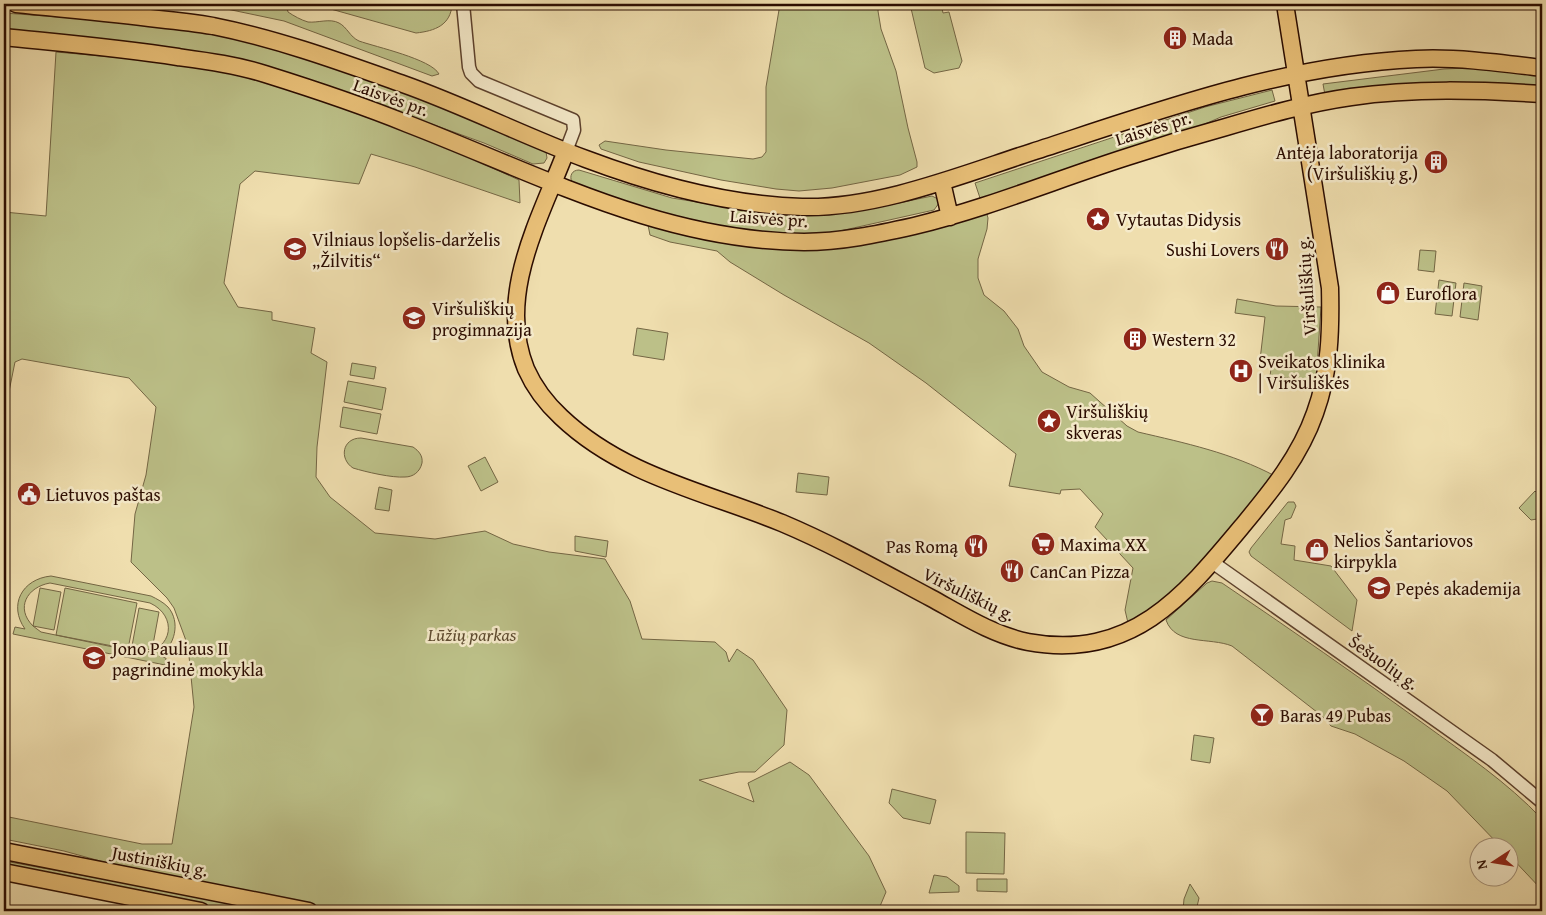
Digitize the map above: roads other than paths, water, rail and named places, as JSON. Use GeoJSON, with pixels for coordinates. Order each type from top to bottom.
{"type":"FeatureCollection","features":[{"type":"Feature","properties":{"kind":"main road","name":"Laisvės pr."},"geometry":{"type":"LineString","coordinates":[[16,4],[126,9],[212,26],[299,48],[408,86],[566,151],[648,180],[686,191],[753,204],[802,207],[855,203],[942,182],[1197,98],[1296,74],[1348,64],[1419,58],[1481,60],[1542,68]]}},
{"type":"Feature","properties":{"kind":"main road","name":"Viršuliškių g."},"geometry":{"type":"LineString","coordinates":[[566,151],[534,233],[521,274],[516,305],[518,337],[527,370],[541,394],[553,409],[608,453],[661,480],[741,507],[828,543],[981,625],[1026,641],[1059,644],[1082,643],[1110,638],[1137,628],[1183,594],[1212,562],[1290,466],[1316,411],[1326,373],[1330,340],[1330,288],[1285,4]]}},
{"type":"Feature","properties":{"kind":"main road","name":"Laisvės pr."},"geometry":{"type":"LineString","coordinates":[[4,37],[115,47],[211,62],[260,72],[406,122],[619,209],[717,234],[774,241],[843,240],[889,232],[950,217],[1126,157],[1301,106],[1351,97],[1420,90],[1483,90],[1542,94]]}},
{"type":"Feature","properties":{"kind":"main road"},"geometry":{"type":"LineString","coordinates":[[942,182],[950,217]]}},
{"type":"Feature","properties":{"kind":"main road","name":"Justiniškių g."},"geometry":{"type":"LineString","coordinates":[[4,850],[309,911]]}},
{"type":"Feature","properties":{"kind":"main road"},"geometry":{"type":"LineString","coordinates":[[4,872],[201,911]]}},
{"type":"Feature","properties":{"kind":"street"},"geometry":{"type":"LineString","coordinates":[[463,4],[471,73],[479,81],[573,120],[574,130],[566,151]]}},
{"type":"Feature","properties":{"kind":"street","name":"Šešuolių g."},"geometry":{"type":"LineString","coordinates":[[1212,562],[1492,760],[1542,802]]}},
{"type":"Feature","properties":{"kind":"street","name":"Šešuolių g."},"geometry":{"type":"LineString","coordinates":[[1532,793],[1542,807]]}},
{"type":"Feature","properties":{"kind":"place","name":"Mada"},"geometry":{"type":"Point","coordinates":[1175,38]}},
{"type":"Feature","properties":{"kind":"place","name":"Antėja laboratorija (Viršuliškių g.)"},"geometry":{"type":"Point","coordinates":[1436,162]}},
{"type":"Feature","properties":{"kind":"place","name":"Vytautas Didysis"},"geometry":{"type":"Point","coordinates":[1098,219]}},
{"type":"Feature","properties":{"kind":"place","name":"Vilniaus lopšelis-darželis „Žilvitis“"},"geometry":{"type":"Point","coordinates":[295,249]}},
{"type":"Feature","properties":{"kind":"place","name":"Sushi Lovers"},"geometry":{"type":"Point","coordinates":[1277,249]}},
{"type":"Feature","properties":{"kind":"place","name":"Euroflora"},"geometry":{"type":"Point","coordinates":[1388,293]}},
{"type":"Feature","properties":{"kind":"place","name":"Viršuliškių progimnazija"},"geometry":{"type":"Point","coordinates":[414,318]}},
{"type":"Feature","properties":{"kind":"place","name":"Western 32"},"geometry":{"type":"Point","coordinates":[1135,339]}},
{"type":"Feature","properties":{"kind":"place","name":"Sveikatos klinika | Viršuliškės"},"geometry":{"type":"Point","coordinates":[1241,371]}},
{"type":"Feature","properties":{"kind":"place","name":"Viršuliškių skveras"},"geometry":{"type":"Point","coordinates":[1049,421]}},
{"type":"Feature","properties":{"kind":"place","name":"Lietuvos paštas"},"geometry":{"type":"Point","coordinates":[29,494]}},
{"type":"Feature","properties":{"kind":"place","name":"Maxima XX"},"geometry":{"type":"Point","coordinates":[1043,544]}},
{"type":"Feature","properties":{"kind":"place","name":"Pas Romą"},"geometry":{"type":"Point","coordinates":[976,546]}},
{"type":"Feature","properties":{"kind":"place","name":"Nelios Šantariovos kirpykla"},"geometry":{"type":"Point","coordinates":[1317,550]}},
{"type":"Feature","properties":{"kind":"place","name":"CanCan Pizza"},"geometry":{"type":"Point","coordinates":[1012,571]}},
{"type":"Feature","properties":{"kind":"place","name":"Pepės akademija"},"geometry":{"type":"Point","coordinates":[1379,588]}},
{"type":"Feature","properties":{"kind":"place","name":"Jono Pauliaus II pagrindinė mokykla"},"geometry":{"type":"Point","coordinates":[94,658]}},
{"type":"Feature","properties":{"kind":"place","name":"Baras 49 Pubas"},"geometry":{"type":"Point","coordinates":[1262,715]}},
{"type":"Feature","properties":{"kind":"park label","name":"Lūžių parkas"},"geometry":{"type":"Point","coordinates":[472,634]}}]}
